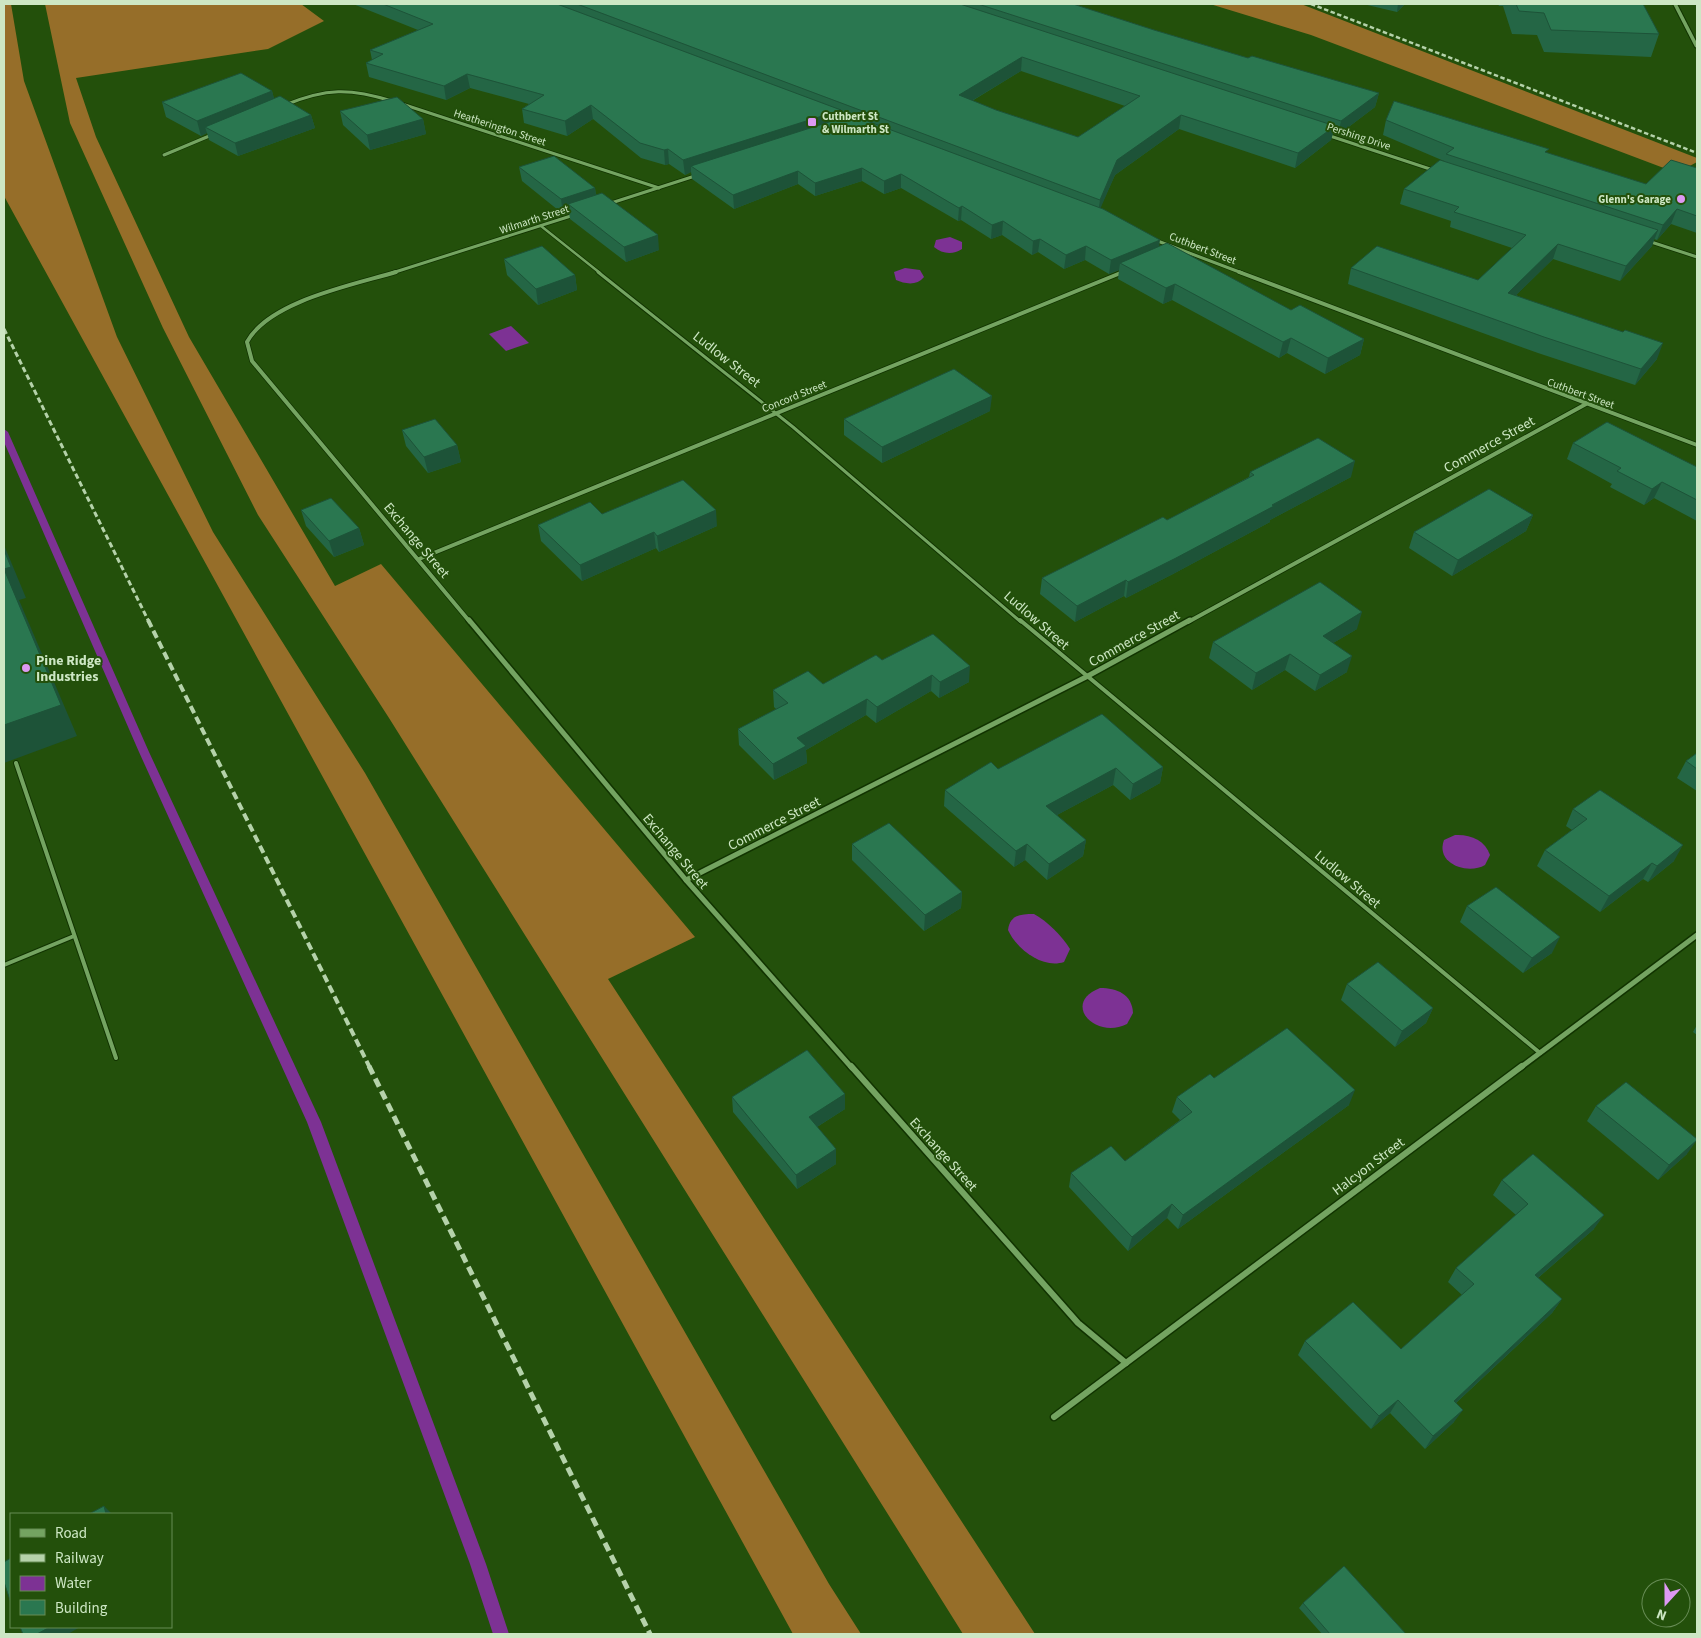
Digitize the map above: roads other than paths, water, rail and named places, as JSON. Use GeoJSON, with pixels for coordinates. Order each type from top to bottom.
{"type":"FeatureCollection","features":[{"type":"Feature","properties":{"kind":"street"},"geometry":{"type":"LineString","coordinates":[[1674,4],[1697,47]]}},
{"type":"Feature","properties":{"kind":"street","name":"Heatherington Street"},"geometry":{"type":"LineString","coordinates":[[282,106],[309,94],[335,89],[362,91],[660,188]]}},
{"type":"Feature","properties":{"kind":"street"},"geometry":{"type":"LineString","coordinates":[[164,155],[218,132]]}},
{"type":"Feature","properties":{"kind":"street","name":"Pershing Drive"},"geometry":{"type":"LineString","coordinates":[[1319,132],[1442,172]]}},
{"type":"Feature","properties":{"kind":"street"},"geometry":{"type":"LineString","coordinates":[[605,205],[701,174]]}},
{"type":"Feature","properties":{"kind":"street","name":"Wilmarth Street"},"geometry":{"type":"LineString","coordinates":[[253,328],[276,313],[301,302],[577,214]]}},
{"type":"Feature","properties":{"kind":"street"},"geometry":{"type":"LineString","coordinates":[[1640,238],[1697,257]]}},
{"type":"Feature","properties":{"kind":"street","name":"Cuthbert Street"},"geometry":{"type":"LineString","coordinates":[[1154,239],[1697,445]]}},
{"type":"Feature","properties":{"kind":"street"},"geometry":{"type":"LineString","coordinates":[[1168,252],[1176,247]]}},
{"type":"Feature","properties":{"kind":"street","name":"Concord Street"},"geometry":{"type":"LineString","coordinates":[[418,559],[1125,272]]}},
{"type":"Feature","properties":{"kind":"street","name":"Exchange Street"},"geometry":{"type":"LineString","coordinates":[[253,328],[247,342],[252,361],[686,880],[1078,1323],[1126,1363]]}},
{"type":"Feature","properties":{"kind":"street","name":"Commerce Street"},"geometry":{"type":"LineString","coordinates":[[686,880],[1086,677],[1586,404]]}},
{"type":"Feature","properties":{"kind":"street","name":"Halcyon Street"},"geometry":{"type":"LineString","coordinates":[[1054,1417],[1697,935]]}},
{"type":"Feature","properties":{"kind":"lane","name":"Ludlow Street"},"geometry":{"type":"LineString","coordinates":[[541,226],[776,413],[1086,677],[1540,1053]]}},
{"type":"Feature","properties":{"kind":"lane"},"geometry":{"type":"LineString","coordinates":[[16,763],[116,1058]]}},
{"type":"Feature","properties":{"kind":"lane"},"geometry":{"type":"LineString","coordinates":[[4,965],[74,936]]}},
{"type":"Feature","properties":{"kind":"water"},"geometry":{"type":"Polygon","coordinates":[[[950,237],[962,242],[962,249],[948,253],[934,247],[936,240],[950,237]]]}},
{"type":"Feature","properties":{"kind":"water"},"geometry":{"type":"Polygon","coordinates":[[[905,268],[920,270],[924,277],[918,282],[911,283],[896,280],[894,272],[905,268]]]}},
{"type":"Feature","properties":{"kind":"water"},"geometry":{"type":"Polygon","coordinates":[[[511,326],[529,343],[506,351],[489,334],[511,326]]]}},
{"type":"Feature","properties":{"kind":"water"},"geometry":{"type":"Polygon","coordinates":[[[1455,835],[1471,837],[1485,845],[1490,855],[1485,865],[1470,869],[1462,868],[1449,861],[1444,855],[1442,848],[1444,840],[1455,835]]]}},
{"type":"Feature","properties":{"kind":"water"},"geometry":{"type":"Polygon","coordinates":[[[1024,914],[1034,914],[1054,929],[1070,949],[1064,962],[1048,963],[1039,960],[1024,951],[1012,937],[1008,930],[1013,918],[1024,914]]]}},
{"type":"Feature","properties":{"kind":"water"},"geometry":{"type":"Polygon","coordinates":[[[1100,988],[1118,991],[1130,1001],[1133,1013],[1127,1024],[1115,1028],[1104,1027],[1094,1024],[1087,1018],[1083,1010],[1083,1002],[1089,995],[1100,988]]]}},
{"type":"Feature","properties":{"kind":"waterway"},"geometry":{"type":"LineString","coordinates":[[4,432],[144,752],[314,1122],[478,1564],[501,1634]]}},
{"type":"Feature","properties":{"kind":"railway"},"geometry":{"type":"LineString","coordinates":[[1311,4],[1697,153]]}},
{"type":"Feature","properties":{"kind":"railway"},"geometry":{"type":"LineString","coordinates":[[4,329],[149,622]]}},
{"type":"Feature","properties":{"kind":"railway"},"geometry":{"type":"LineString","coordinates":[[148,620],[370,1068]]}},
{"type":"Feature","properties":{"kind":"railway"},"geometry":{"type":"LineString","coordinates":[[369,1066],[650,1634]]}},
{"type":"Feature","properties":{"kind":"place","name":"Cuthbert St & Wilmarth St"},"geometry":{"type":"Point","coordinates":[812,122]}},
{"type":"Feature","properties":{"kind":"place","name":"Glenn's Garage"},"geometry":{"type":"Point","coordinates":[1681,199]}},
{"type":"Feature","properties":{"kind":"place","name":"Pine Ridge Industries"},"geometry":{"type":"Point","coordinates":[26,668]}}]}
